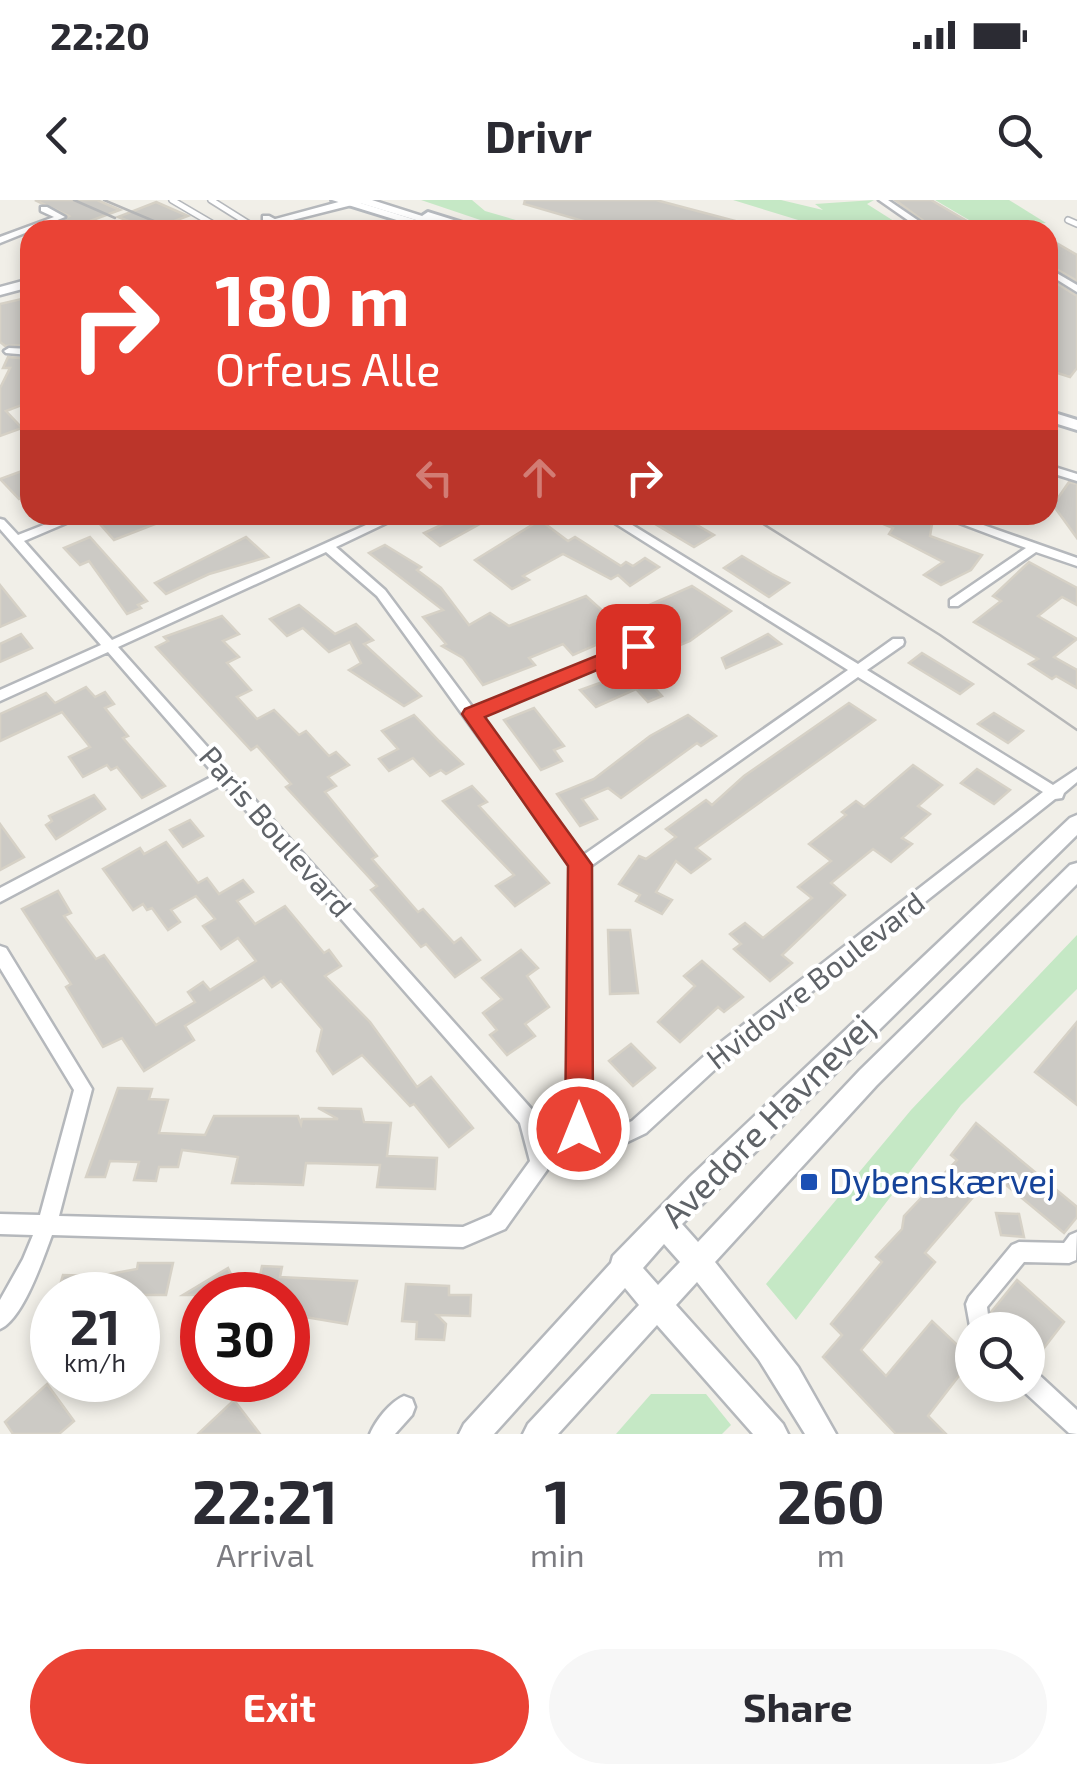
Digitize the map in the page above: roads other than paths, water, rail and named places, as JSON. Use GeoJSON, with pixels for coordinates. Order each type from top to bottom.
{"type":"FeatureCollection","features":[{"type":"Feature","properties":{"kind":"main road"},"geometry":{"type":"LineString","coordinates":[[380,200],[441,220]]}},
{"type":"Feature","properties":{"kind":"main road"},"geometry":{"type":"LineString","coordinates":[[352,201],[401,220]]}},
{"type":"Feature","properties":{"kind":"street"},"geometry":{"type":"LineString","coordinates":[[270,220],[328,200]]}},
{"type":"Feature","properties":{"kind":"street"},"geometry":{"type":"LineString","coordinates":[[882,200],[913,220]]}},
{"type":"Feature","properties":{"kind":"street"},"geometry":{"type":"LineString","coordinates":[[270,220],[352,201],[423,220]]}},
{"type":"Feature","properties":{"kind":"street"},"geometry":{"type":"LineString","coordinates":[[44,209],[61,218],[55,220]]}},
{"type":"Feature","properties":{"kind":"street"},"geometry":{"type":"LineString","coordinates":[[8,351],[20,352]]}},
{"type":"Feature","properties":{"kind":"street"},"geometry":{"type":"LineString","coordinates":[[6,531],[33,525]]}},
{"type":"Feature","properties":{"kind":"street"},"geometry":{"type":"LineString","coordinates":[[0,696],[375,525]]}},
{"type":"Feature","properties":{"kind":"street"},"geometry":{"type":"LineString","coordinates":[[624,525],[1057,794]]}},
{"type":"Feature","properties":{"kind":"street"},"geometry":{"type":"LineString","coordinates":[[971,525],[1077,562]]}},
{"type":"Feature","properties":{"kind":"street","name":"Paris Boulevard"},"geometry":{"type":"LineString","coordinates":[[6,531],[528,1119],[539,1148]]}},
{"type":"Feature","properties":{"kind":"street"},"geometry":{"type":"LineString","coordinates":[[328,546],[381,593],[580,865],[579,1129],[584,1144]]}},
{"type":"Feature","properties":{"kind":"street"},"geometry":{"type":"LineString","coordinates":[[954,603],[1034,548]]}},
{"type":"Feature","properties":{"kind":"street"},"geometry":{"type":"LineString","coordinates":[[580,865],[898,642]]}},
{"type":"Feature","properties":{"kind":"street"},"geometry":{"type":"LineString","coordinates":[[472,714],[638,646]]}},
{"type":"Feature","properties":{"kind":"street","name":"Hvidovre Boulevard"},"geometry":{"type":"LineString","coordinates":[[539,1148],[584,1144],[621,1136],[639,1127],[717,1056],[1057,794],[1077,774]]}},
{"type":"Feature","properties":{"kind":"street"},"geometry":{"type":"LineString","coordinates":[[0,896],[226,776]]}},
{"type":"Feature","properties":{"kind":"street","name":"Avedøre Havnevej"},"geometry":{"type":"LineString","coordinates":[[474,1434],[664,1224],[835,1051],[1077,823]]}},
{"type":"Feature","properties":{"kind":"street","name":"Avedøre Havnevej"},"geometry":{"type":"LineString","coordinates":[[538,1434],[868,1078],[1077,872]]}},
{"type":"Feature","properties":{"kind":"street"},"geometry":{"type":"LineString","coordinates":[[0,953],[83,1089],[47,1226],[15,1298],[0,1320]]}},
{"type":"Feature","properties":{"kind":"street"},"geometry":{"type":"LineString","coordinates":[[0,1224],[463,1237],[498,1222],[515,1204],[540,1163],[539,1148]]}},
{"type":"Feature","properties":{"kind":"street"},"geometry":{"type":"LineString","coordinates":[[664,1224],[804,1398],[821,1434]]}},
{"type":"Feature","properties":{"kind":"street"},"geometry":{"type":"LineString","coordinates":[[977,1312],[976,1304],[1019,1252],[1069,1253],[1077,1242]]}},
{"type":"Feature","properties":{"kind":"street"},"geometry":{"type":"LineString","coordinates":[[623,1266],[773,1434]]}},
{"type":"Feature","properties":{"kind":"street"},"geometry":{"type":"LineString","coordinates":[[1045,1396],[1077,1425]]}},
{"type":"Feature","properties":{"kind":"street"},"geometry":{"type":"LineString","coordinates":[[382,1434],[404,1406]]}},
{"type":"Feature","properties":{"kind":"lane"},"geometry":{"type":"LineString","coordinates":[[172,200],[207,220],[229,220],[234,213]]}},
{"type":"Feature","properties":{"kind":"lane"},"geometry":{"type":"LineString","coordinates":[[212,200],[242,220]]}},
{"type":"Feature","properties":{"kind":"lane"},"geometry":{"type":"LineString","coordinates":[[1068,220],[1077,224]]}},
{"type":"Feature","properties":{"kind":"tram line"},"geometry":{"type":"LineString","coordinates":[[74,200],[115,218]]}},
{"type":"Feature","properties":{"kind":"tram line"},"geometry":{"type":"LineString","coordinates":[[104,200],[151,220]]}},
{"type":"Feature","properties":{"kind":"tram line"},"geometry":{"type":"LineString","coordinates":[[765,525],[940,635],[1077,730]]}},
{"type":"Feature","properties":{"kind":"place","name":"Dybenskærvej"},"geometry":{"type":"Point","coordinates":[809,1182]}}]}
